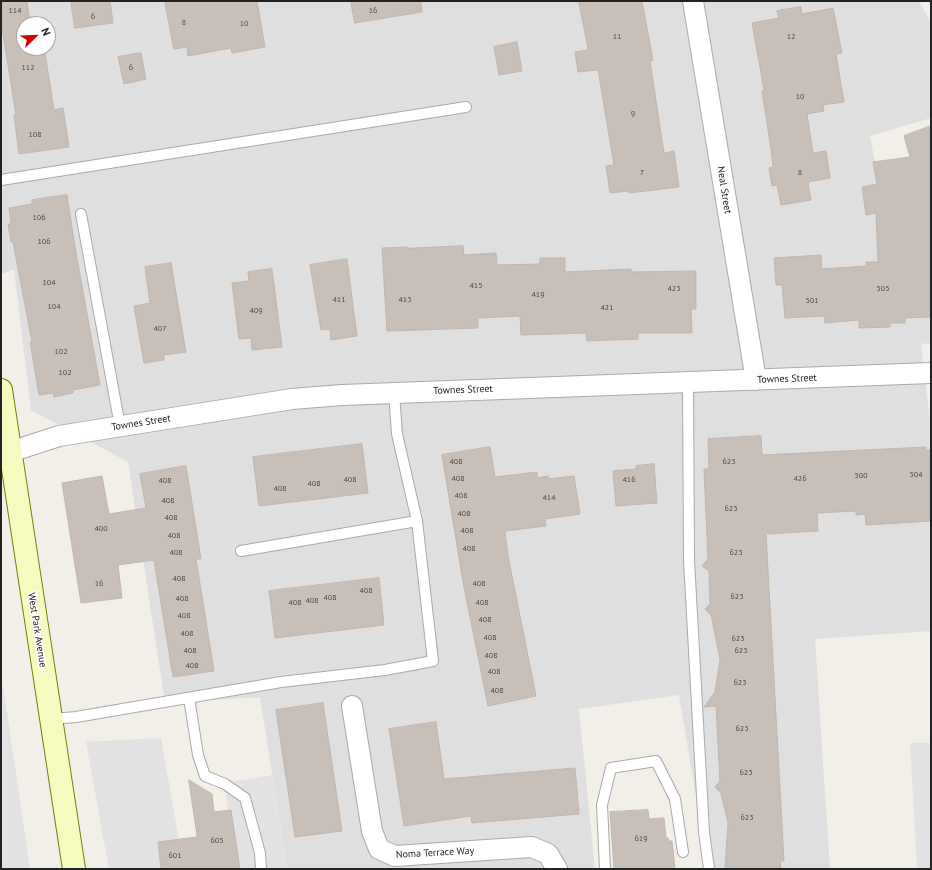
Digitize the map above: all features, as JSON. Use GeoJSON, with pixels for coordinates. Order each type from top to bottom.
{"type":"FeatureCollection","features":[{"type":"Feature","properties":{"kind":"street","name":"Neal Street"},"geometry":{"type":"LineString","coordinates":[[693,1],[756,380]]}},
{"type":"Feature","properties":{"kind":"street","name":"Townes Street"},"geometry":{"type":"LineString","coordinates":[[6,453],[59,436],[292,399],[394,393],[931,373]]}},
{"type":"Feature","properties":{"kind":"street","name":"West Park Avenue"},"geometry":{"type":"LineString","coordinates":[[1,390],[6,453],[51,719],[74,869]]}},
{"type":"Feature","properties":{"kind":"street","name":"Noma Terrace Way"},"geometry":{"type":"LineString","coordinates":[[352,706],[372,831],[379,849],[395,856],[532,847],[548,854],[557,869]]}},
{"type":"Feature","properties":{"kind":"lane"},"geometry":{"type":"LineString","coordinates":[[1,180],[466,108]]}},
{"type":"Feature","properties":{"kind":"lane"},"geometry":{"type":"LineString","coordinates":[[81,214],[120,426]]}},
{"type":"Feature","properties":{"kind":"lane"},"geometry":{"type":"LineString","coordinates":[[688,382],[689,560],[704,832],[709,869]]}},
{"type":"Feature","properties":{"kind":"lane"},"geometry":{"type":"LineString","coordinates":[[51,719],[76,717],[281,682],[384,670],[433,662],[417,521],[397,434],[394,393]]}},
{"type":"Feature","properties":{"kind":"lane"},"geometry":{"type":"LineString","coordinates":[[241,551],[417,521]]}},
{"type":"Feature","properties":{"kind":"lane"},"geometry":{"type":"LineString","coordinates":[[189,698],[198,755],[206,776],[225,784],[246,798],[260,853],[261,869]]}},
{"type":"Feature","properties":{"kind":"lane"},"geometry":{"type":"LineString","coordinates":[[605,869],[602,805],[611,768],[656,761],[675,800],[683,852]]}},
{"type":"Feature","properties":{"kind":"shaded area"},"geometry":{"type":"Polygon","coordinates":[[[1,1],[919,1],[931,24],[931,118],[870,136],[888,234],[931,233],[931,343],[921,344],[931,427],[931,631],[815,639],[830,869],[708,869],[679,695],[579,709],[595,869],[287,869],[260,697],[165,703],[128,462],[31,410],[14,270],[1,274],[1,1]]]}},
{"type":"Feature","properties":{"kind":"shaded area"},"geometry":{"type":"Polygon","coordinates":[[[1,678],[4,692],[30,869],[1,869],[1,678]]]}},
{"type":"Feature","properties":{"kind":"shaded area"},"geometry":{"type":"Polygon","coordinates":[[[161,738],[179,840],[158,843],[161,869],[109,869],[86,742],[161,738]]]}},
{"type":"Feature","properties":{"kind":"shaded area"},"geometry":{"type":"Polygon","coordinates":[[[910,743],[931,743],[931,869],[917,869],[910,743]]]}},
{"type":"Feature","properties":{"kind":"shaded area"},"geometry":{"type":"Polygon","coordinates":[[[272,775],[287,869],[237,869],[224,783],[272,775]]]}},
{"type":"Feature","properties":{"kind":"building"},"geometry":{"type":"Polygon","coordinates":[[[1,1],[27,1],[29,16],[16,16],[16,56],[45,56],[54,110],[63,108],[69,147],[19,154],[14,115],[16,115],[3,34],[1,34],[1,1]]]}},
{"type":"Feature","properties":{"kind":"building"},"geometry":{"type":"Polygon","coordinates":[[[71,1],[110,1],[113,23],[75,28],[71,1]]]}},
{"type":"Feature","properties":{"kind":"building"},"geometry":{"type":"Polygon","coordinates":[[[165,1],[257,1],[265,47],[232,53],[231,48],[188,56],[187,47],[174,49],[165,1]]]}},
{"type":"Feature","properties":{"kind":"building"},"geometry":{"type":"Polygon","coordinates":[[[351,1],[421,1],[422,12],[355,23],[351,1]]]}},
{"type":"Feature","properties":{"kind":"building"},"geometry":{"type":"Polygon","coordinates":[[[579,1],[642,1],[653,60],[650,61],[664,153],[674,151],[679,187],[629,193],[629,191],[610,193],[606,166],[614,165],[598,70],[578,72],[575,52],[588,50],[579,1]]]}},
{"type":"Feature","properties":{"kind":"building"},"geometry":{"type":"Polygon","coordinates":[[[801,7],[802,14],[833,8],[842,53],[836,54],[844,102],[823,105],[824,111],[807,114],[813,153],[826,151],[830,178],[808,182],[811,200],[781,205],[777,185],[772,186],[769,168],[773,167],[771,149],[762,91],[764,90],[752,23],[779,18],[777,11],[801,7]]]}},
{"type":"Feature","properties":{"kind":"building"},"geometry":{"type":"Polygon","coordinates":[[[517,42],[522,71],[499,75],[494,47],[517,42]]]}},
{"type":"Feature","properties":{"kind":"building"},"geometry":{"type":"Polygon","coordinates":[[[141,53],[146,79],[124,84],[118,57],[141,53]]]}},
{"type":"Feature","properties":{"kind":"building"},"geometry":{"type":"Polygon","coordinates":[[[931,126],[931,317],[905,318],[905,323],[890,323],[890,327],[859,328],[859,320],[825,323],[824,316],[785,318],[782,285],[776,285],[774,258],[821,255],[822,269],[866,266],[866,262],[878,262],[876,213],[866,215],[862,187],[877,184],[873,162],[910,157],[904,136],[931,126]]]}},
{"type":"Feature","properties":{"kind":"building"},"geometry":{"type":"Polygon","coordinates":[[[67,195],[100,385],[73,390],[73,393],[54,397],[53,393],[39,395],[30,342],[32,342],[13,242],[11,242],[8,224],[11,224],[9,208],[32,204],[32,200],[67,195]]]}},
{"type":"Feature","properties":{"kind":"building"},"geometry":{"type":"Polygon","coordinates":[[[463,246],[464,255],[496,253],[497,265],[540,264],[540,258],[565,258],[565,272],[631,269],[631,272],[696,271],[696,309],[691,309],[692,333],[638,333],[638,339],[587,341],[586,333],[521,335],[520,316],[478,318],[478,328],[387,331],[382,248],[463,246]]]}},
{"type":"Feature","properties":{"kind":"building"},"geometry":{"type":"Polygon","coordinates":[[[347,259],[357,336],[331,340],[330,329],[321,330],[310,265],[347,259]]]}},
{"type":"Feature","properties":{"kind":"building"},"geometry":{"type":"Polygon","coordinates":[[[171,263],[186,352],[164,355],[164,360],[144,363],[134,306],[150,303],[145,267],[171,263]]]}},
{"type":"Feature","properties":{"kind":"building"},"geometry":{"type":"Polygon","coordinates":[[[272,269],[282,347],[252,350],[251,338],[239,339],[232,283],[249,281],[248,272],[272,269]]]}},
{"type":"Feature","properties":{"kind":"building"},"geometry":{"type":"Polygon","coordinates":[[[761,436],[762,455],[926,447],[926,450],[931,450],[931,521],[866,525],[865,514],[856,515],[856,511],[817,513],[818,531],[766,534],[784,861],[780,861],[781,869],[725,869],[728,823],[721,793],[715,787],[720,781],[716,706],[704,707],[715,692],[720,659],[711,615],[705,609],[710,604],[709,571],[702,566],[708,559],[704,469],[709,469],[708,439],[761,436]]]}},
{"type":"Feature","properties":{"kind":"building"},"geometry":{"type":"Polygon","coordinates":[[[362,444],[368,493],[259,506],[253,457],[362,444]]]}},
{"type":"Feature","properties":{"kind":"building"},"geometry":{"type":"Polygon","coordinates":[[[490,447],[495,477],[537,472],[537,478],[548,476],[549,479],[574,476],[580,514],[545,519],[546,526],[505,531],[508,556],[536,696],[488,706],[463,582],[442,455],[490,447]]]}},
{"type":"Feature","properties":{"kind":"building"},"geometry":{"type":"Polygon","coordinates":[[[654,464],[657,503],[616,506],[613,471],[636,469],[636,466],[654,464]]]}},
{"type":"Feature","properties":{"kind":"building"},"geometry":{"type":"Polygon","coordinates":[[[186,466],[201,559],[196,559],[214,671],[173,677],[154,560],[118,565],[122,598],[81,603],[62,483],[102,476],[109,514],[146,508],[140,474],[186,466]]]}},
{"type":"Feature","properties":{"kind":"building"},"geometry":{"type":"Polygon","coordinates":[[[379,578],[384,625],[275,638],[269,591],[379,578]]]}},
{"type":"Feature","properties":{"kind":"building"},"geometry":{"type":"Polygon","coordinates":[[[323,703],[342,831],[295,837],[276,710],[323,703]]]}},
{"type":"Feature","properties":{"kind":"building"},"geometry":{"type":"Polygon","coordinates":[[[436,722],[444,779],[575,768],[579,814],[472,823],[471,816],[404,826],[389,729],[436,722]]]}},
{"type":"Feature","properties":{"kind":"building"},"geometry":{"type":"Polygon","coordinates":[[[189,780],[212,794],[214,812],[231,810],[240,869],[161,869],[158,842],[197,837],[189,780]]]}},
{"type":"Feature","properties":{"kind":"building"},"geometry":{"type":"Polygon","coordinates":[[[648,810],[649,819],[664,818],[666,838],[668,838],[669,841],[672,841],[675,869],[614,869],[610,812],[648,810]]]}}]}
